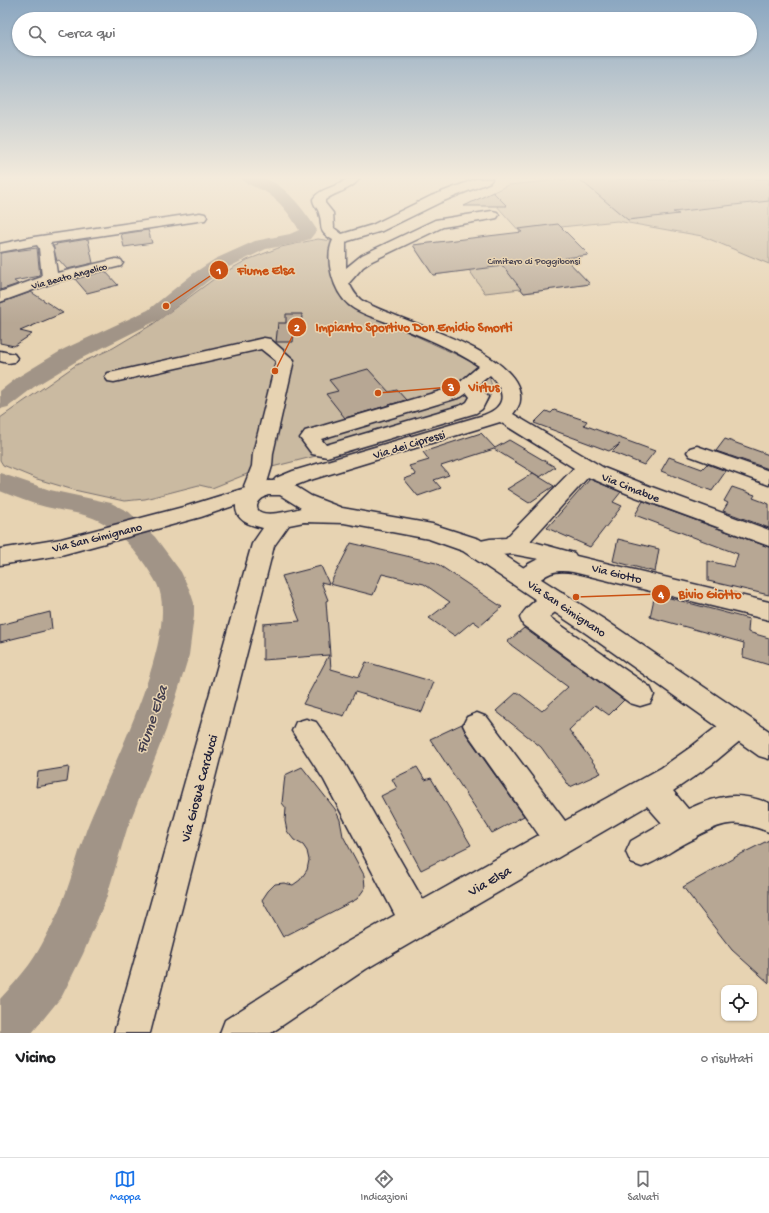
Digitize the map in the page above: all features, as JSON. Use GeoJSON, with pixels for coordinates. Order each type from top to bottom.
{"type":"FeatureCollection","features":[{"type":"Feature","properties":{"kind":"street"},"geometry":{"type":"LineString","coordinates":[[0,248],[41,240],[129,227]]}},
{"type":"Feature","properties":{"kind":"street"},"geometry":{"type":"LineString","coordinates":[[326,227],[330,233],[341,239]]}},
{"type":"Feature","properties":{"kind":"street"},"geometry":{"type":"LineString","coordinates":[[379,227],[341,239],[338,242],[337,263],[341,282],[348,295],[360,305],[459,347],[491,366],[507,379],[512,389],[511,401],[502,415]]}},
{"type":"Feature","properties":{"kind":"street"},"geometry":{"type":"LineString","coordinates":[[341,282],[358,264],[367,258],[430,227]]}},
{"type":"Feature","properties":{"kind":"street"},"geometry":{"type":"LineString","coordinates":[[41,240],[46,248],[50,279]]}},
{"type":"Feature","properties":{"kind":"street","name":"Via Beato Angelico"},"geometry":{"type":"LineString","coordinates":[[0,297],[50,279],[116,262]]}},
{"type":"Feature","properties":{"kind":"street"},"geometry":{"type":"LineString","coordinates":[[114,377],[264,343],[285,360],[263,454],[262,466],[255,486],[268,503],[298,502],[294,513],[284,519]]}},
{"type":"Feature","properties":{"kind":"street"},"geometry":{"type":"LineString","coordinates":[[470,384],[478,394],[478,400],[475,405],[469,409],[328,451],[319,450],[310,438],[312,435],[454,393],[470,384],[478,375],[491,366]]}},
{"type":"Feature","properties":{"kind":"street","name":"Via Cimabue"},"geometry":{"type":"LineString","coordinates":[[502,415],[586,467],[641,492],[769,538]]}},
{"type":"Feature","properties":{"kind":"street","name":"Via dei Cipressi"},"geometry":{"type":"LineString","coordinates":[[268,503],[315,473],[502,415]]}},
{"type":"Feature","properties":{"kind":"street"},"geometry":{"type":"LineString","coordinates":[[697,452],[769,478]]}},
{"type":"Feature","properties":{"kind":"street"},"geometry":{"type":"LineString","coordinates":[[512,546],[586,467]]}},
{"type":"Feature","properties":{"kind":"street","name":"Via San Gimignano"},"geometry":{"type":"LineString","coordinates":[[0,556],[61,547],[193,512],[221,512],[268,503],[322,510],[344,516],[432,532],[461,541],[479,549],[555,599],[769,747]]}},
{"type":"Feature","properties":{"kind":"street","name":"Via Giosuè Carducci"},"geometry":{"type":"LineString","coordinates":[[268,503],[284,519]]}},
{"type":"Feature","properties":{"kind":"street","name":"Via Giosuè Carducci"},"geometry":{"type":"LineString","coordinates":[[132,1033],[268,503]]}},
{"type":"Feature","properties":{"kind":"street","name":"Via San Gimignano"},"geometry":{"type":"LineString","coordinates":[[284,519],[304,515],[344,516]]}},
{"type":"Feature","properties":{"kind":"street","name":"Via Giotto"},"geometry":{"type":"LineString","coordinates":[[479,549],[501,545],[512,546],[551,554],[582,565]]}},
{"type":"Feature","properties":{"kind":"street","name":"Via Giotto"},"geometry":{"type":"LineString","coordinates":[[525,579],[537,569],[551,563],[560,562],[582,565],[769,610]]}},
{"type":"Feature","properties":{"kind":"street"},"geometry":{"type":"LineString","coordinates":[[555,599],[532,618],[640,695]]}},
{"type":"Feature","properties":{"kind":"street"},"geometry":{"type":"LineString","coordinates":[[476,725],[560,839]]}},
{"type":"Feature","properties":{"kind":"street","name":"Via Elsa"},"geometry":{"type":"LineString","coordinates":[[238,1033],[338,967],[692,763],[738,726]]}},
{"type":"Feature","properties":{"kind":"street"},"geometry":{"type":"LineString","coordinates":[[306,731],[334,772],[416,921]]}},
{"type":"Feature","properties":{"kind":"street"},"geometry":{"type":"LineString","coordinates":[[651,788],[685,828]]}},
{"type":"Feature","properties":{"kind":"street"},"geometry":{"type":"LineString","coordinates":[[642,852],[714,813],[731,809],[748,810],[769,818]]}},
{"type":"Feature","properties":{"kind":"green space","name":"Cimitero di Poggibonsi"},"geometry":{"type":"Polygon","coordinates":[[[516,227],[561,227],[589,255],[565,258],[590,284],[524,293],[521,289],[485,293],[469,270],[433,275],[413,245],[521,233],[516,227]]]}},
{"type":"Feature","properties":{"kind":"green space"},"geometry":{"type":"Polygon","coordinates":[[[652,227],[769,227],[769,264],[702,236],[652,227]]]}},
{"type":"Feature","properties":{"kind":"green space"},"geometry":{"type":"Polygon","coordinates":[[[318,239],[332,241],[331,272],[339,293],[373,316],[468,360],[488,376],[492,388],[486,403],[480,411],[329,457],[320,455],[252,472],[212,488],[199,485],[145,499],[124,501],[74,490],[37,479],[3,465],[0,460],[0,418],[76,365],[113,348],[153,324],[218,276],[247,260],[281,247],[318,239]]]}},
{"type":"Feature","properties":{"kind":"building"},"geometry":{"type":"Polygon","coordinates":[[[561,227],[589,255],[565,258],[590,284],[524,293],[503,266],[433,275],[413,245],[522,232],[518,229],[561,227]]]}},
{"type":"Feature","properties":{"kind":"building"},"geometry":{"type":"Polygon","coordinates":[[[148,230],[152,243],[124,247],[121,234],[148,230]]]}},
{"type":"Feature","properties":{"kind":"building"},"geometry":{"type":"Polygon","coordinates":[[[88,239],[93,263],[67,269],[59,260],[57,261],[53,246],[57,245],[56,244],[88,239]]]}},
{"type":"Feature","properties":{"kind":"building"},"geometry":{"type":"Polygon","coordinates":[[[37,248],[40,276],[14,281],[18,284],[0,290],[0,253],[37,248]]]}},
{"type":"Feature","properties":{"kind":"building"},"geometry":{"type":"Polygon","coordinates":[[[105,271],[118,285],[87,293],[75,279],[105,271]]]}},
{"type":"Feature","properties":{"kind":"building"},"geometry":{"type":"Polygon","coordinates":[[[31,292],[63,313],[20,331],[32,334],[14,346],[0,343],[0,303],[31,292]]]}},
{"type":"Feature","properties":{"kind":"building"},"geometry":{"type":"Polygon","coordinates":[[[286,314],[302,314],[301,332],[294,332],[293,342],[276,342],[278,323],[286,323],[286,314]]]}},
{"type":"Feature","properties":{"kind":"building"},"geometry":{"type":"Polygon","coordinates":[[[368,369],[389,392],[397,390],[406,400],[345,418],[326,394],[338,391],[329,380],[368,369]]]}},
{"type":"Feature","properties":{"kind":"building"},"geometry":{"type":"Polygon","coordinates":[[[554,410],[587,421],[584,425],[655,451],[644,465],[612,452],[620,444],[609,451],[534,423],[546,411],[551,413],[554,410]]]}},
{"type":"Feature","properties":{"kind":"building"},"geometry":{"type":"Polygon","coordinates":[[[481,433],[495,448],[509,440],[555,467],[540,477],[494,449],[441,466],[449,475],[434,480],[441,488],[418,496],[404,479],[416,475],[409,466],[429,460],[423,452],[481,433]]]}},
{"type":"Feature","properties":{"kind":"building"},"geometry":{"type":"Polygon","coordinates":[[[725,439],[769,455],[769,469],[716,451],[725,439]]]}},
{"type":"Feature","properties":{"kind":"building"},"geometry":{"type":"Polygon","coordinates":[[[669,457],[702,469],[707,464],[726,471],[712,491],[661,471],[669,457]]]}},
{"type":"Feature","properties":{"kind":"building"},"geometry":{"type":"Polygon","coordinates":[[[533,473],[554,486],[529,503],[507,489],[533,473]]]}},
{"type":"Feature","properties":{"kind":"building"},"geometry":{"type":"Polygon","coordinates":[[[590,479],[621,492],[613,502],[622,506],[590,547],[547,528],[590,479]]]}},
{"type":"Feature","properties":{"kind":"building"},"geometry":{"type":"Polygon","coordinates":[[[732,487],[755,495],[753,498],[769,504],[769,528],[723,511],[728,503],[724,501],[732,487]]]}},
{"type":"Feature","properties":{"kind":"building"},"geometry":{"type":"Polygon","coordinates":[[[643,501],[769,547],[769,595],[708,581],[708,561],[734,567],[738,554],[635,515],[643,501]]]}},
{"type":"Feature","properties":{"kind":"building"},"geometry":{"type":"Polygon","coordinates":[[[618,539],[659,549],[655,572],[613,561],[618,539]]]}},
{"type":"Feature","properties":{"kind":"building"},"geometry":{"type":"Polygon","coordinates":[[[351,543],[436,563],[502,607],[480,626],[473,621],[455,636],[429,618],[450,602],[424,584],[382,574],[373,595],[330,584],[351,543]]]}},
{"type":"Feature","properties":{"kind":"building"},"geometry":{"type":"Polygon","coordinates":[[[321,566],[329,584],[321,582],[328,600],[326,601],[331,669],[359,677],[366,662],[434,682],[422,712],[355,692],[344,716],[303,704],[329,655],[263,660],[263,624],[300,621],[282,576],[321,566]]]}},
{"type":"Feature","properties":{"kind":"building"},"geometry":{"type":"Polygon","coordinates":[[[655,594],[749,619],[748,632],[769,638],[769,665],[743,657],[744,643],[650,617],[655,594]]]}},
{"type":"Feature","properties":{"kind":"building"},"geometry":{"type":"Polygon","coordinates":[[[50,612],[52,629],[0,642],[0,625],[50,612]]]}},
{"type":"Feature","properties":{"kind":"building"},"geometry":{"type":"Polygon","coordinates":[[[524,628],[624,700],[609,715],[595,705],[569,730],[601,773],[570,787],[541,747],[496,711],[517,692],[542,711],[568,687],[507,642],[524,628]]]}},
{"type":"Feature","properties":{"kind":"building"},"geometry":{"type":"Polygon","coordinates":[[[462,724],[466,734],[524,816],[492,833],[430,739],[462,724]]]}},
{"type":"Feature","properties":{"kind":"building"},"geometry":{"type":"Polygon","coordinates":[[[69,767],[67,782],[36,787],[38,772],[69,767]]]}},
{"type":"Feature","properties":{"kind":"building"},"geometry":{"type":"Polygon","coordinates":[[[302,767],[335,809],[340,820],[343,836],[364,875],[365,888],[357,899],[283,937],[262,900],[275,884],[284,883],[293,885],[300,880],[307,870],[309,860],[307,851],[303,845],[294,840],[287,831],[285,821],[286,808],[282,803],[285,775],[302,767]]]}},
{"type":"Feature","properties":{"kind":"building"},"geometry":{"type":"Polygon","coordinates":[[[417,767],[425,780],[431,778],[471,845],[421,870],[381,796],[397,788],[392,779],[417,767]]]}},
{"type":"Feature","properties":{"kind":"building"},"geometry":{"type":"Polygon","coordinates":[[[769,840],[769,983],[732,950],[683,887],[739,855],[769,840]]]}},
{"type":"Feature","properties":{"kind":"waterway","name":"Fiume Elsa"},"geometry":{"type":"LineString","coordinates":[[0,402],[26,382],[72,354],[155,314],[201,277],[222,263],[261,245],[294,239],[304,235],[308,230],[306,227]]}},
{"type":"Feature","properties":{"kind":"waterway","name":"Fiume Elsa"},"geometry":{"type":"LineString","coordinates":[[0,482],[45,498],[101,510],[119,519],[145,544],[170,580],[178,603],[178,616],[172,655],[148,730],[107,829],[85,899],[68,939],[46,980],[2,1033]]}},
{"type":"Feature","properties":{"kind":"place","name":"Fiume Elsa"},"geometry":{"type":"Point","coordinates":[166,306]}},
{"type":"Feature","properties":{"kind":"place","name":"Impianto Sportivo Don Emidio Smorti"},"geometry":{"type":"Point","coordinates":[275,371]}},
{"type":"Feature","properties":{"kind":"place","name":"Virtus"},"geometry":{"type":"Point","coordinates":[378,393]}},
{"type":"Feature","properties":{"kind":"place","name":"Bivio Giotto"},"geometry":{"type":"Point","coordinates":[576,597]}}]}
